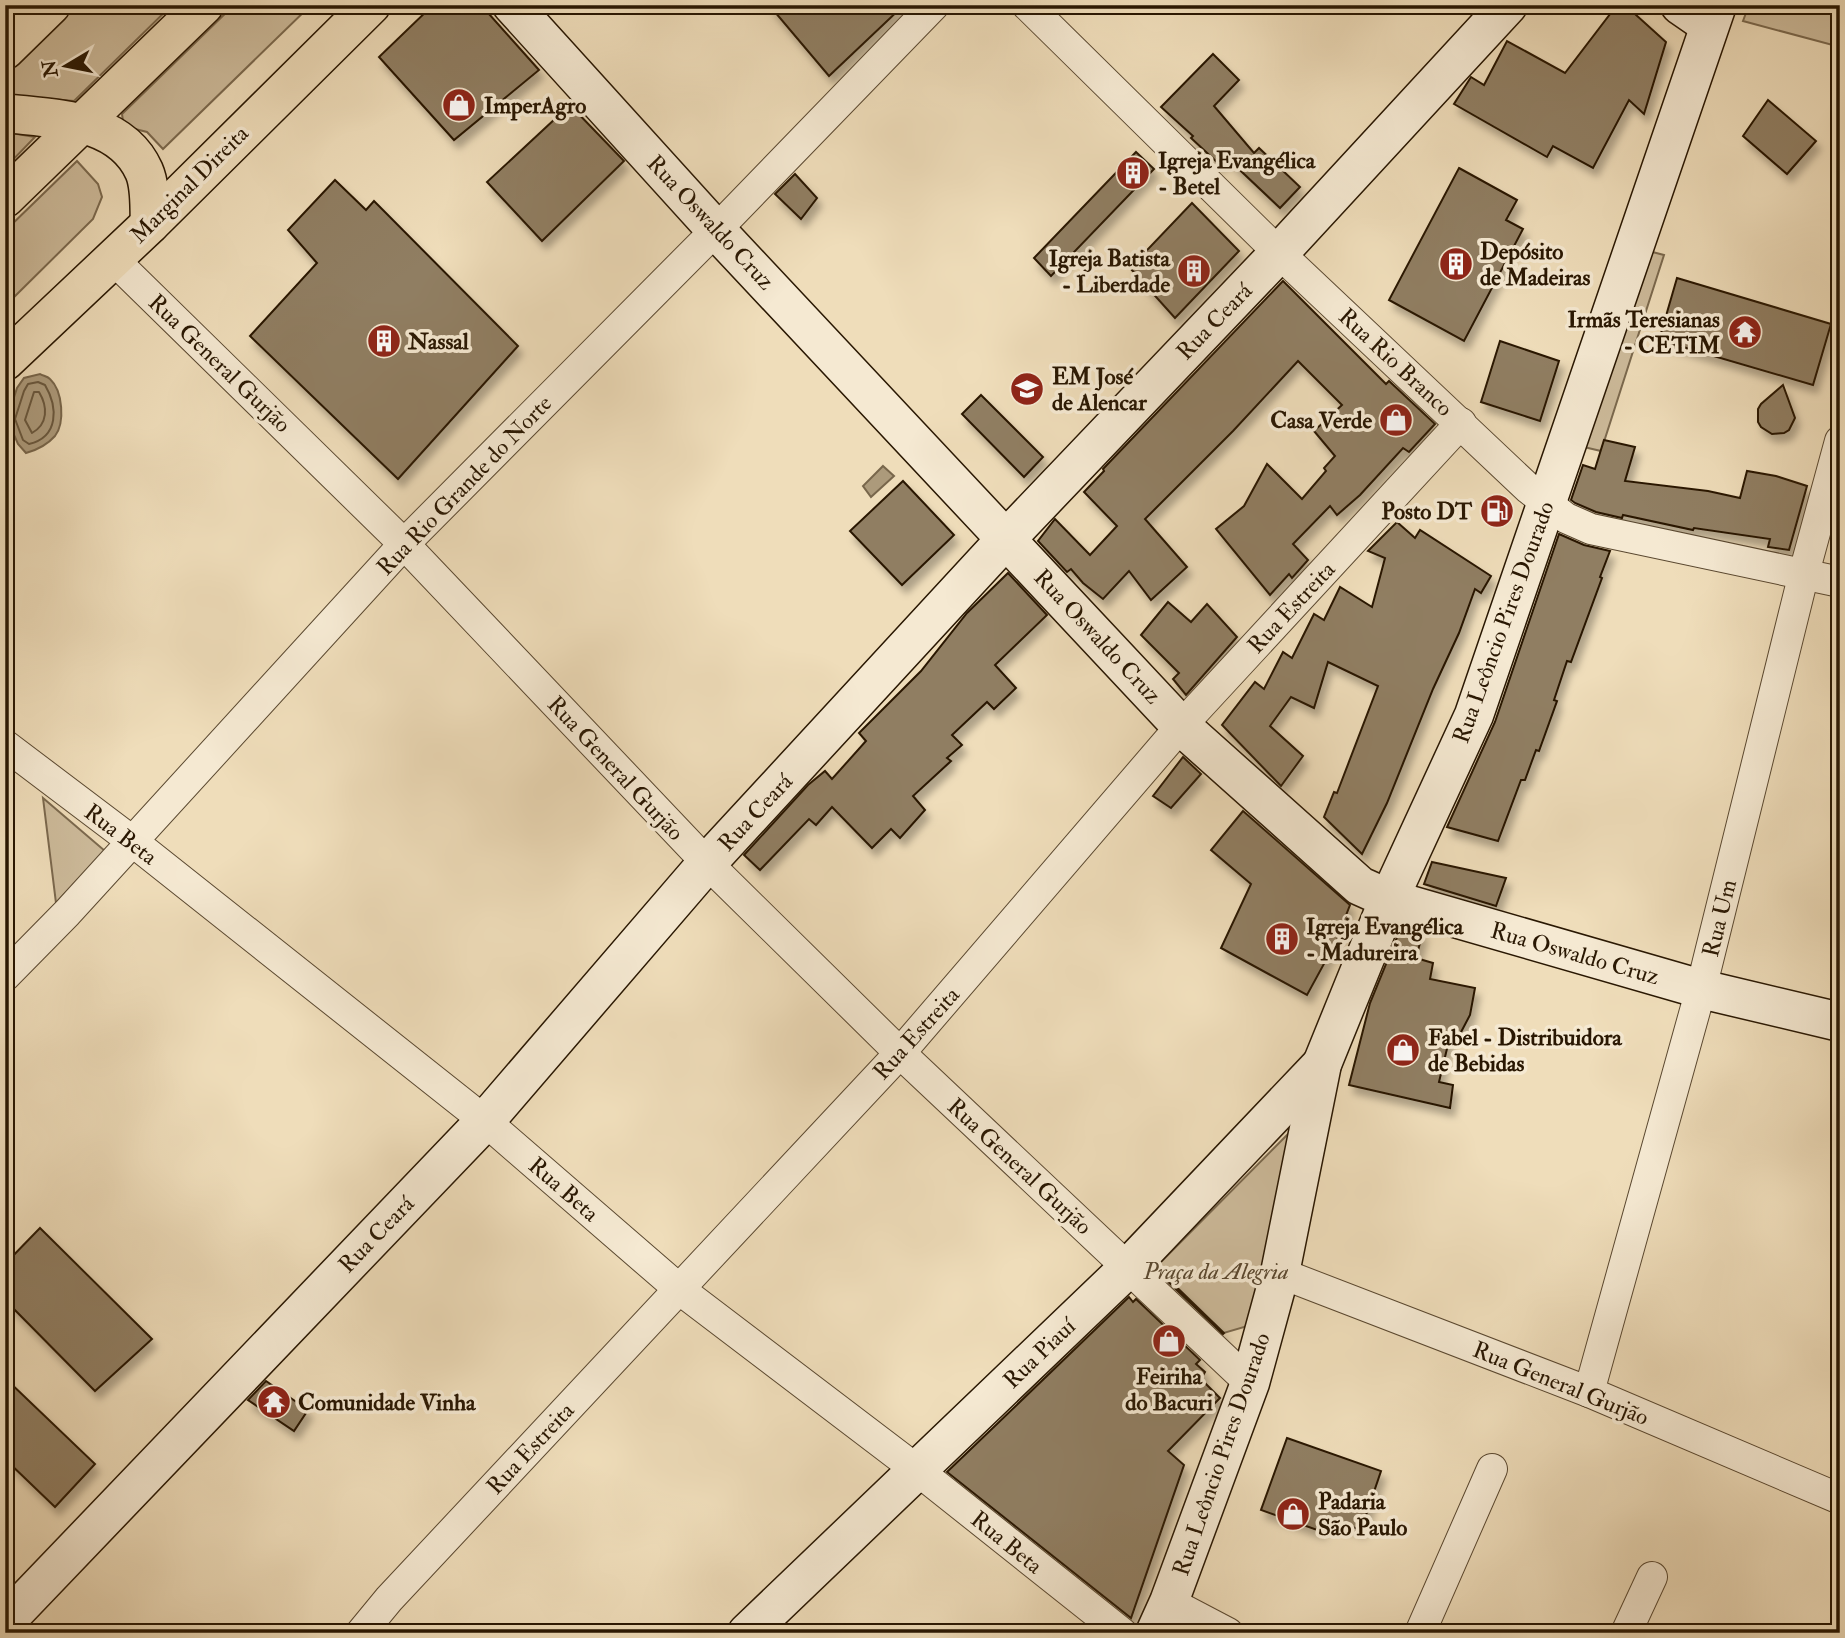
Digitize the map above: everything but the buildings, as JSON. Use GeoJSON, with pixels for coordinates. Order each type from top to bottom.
{"type":"FeatureCollection","features":[{"type":"Feature","properties":{"kind":"main road"},"geometry":{"type":"LineString","coordinates":[[5,50],[51,5]]}},
{"type":"Feature","properties":{"kind":"main road"},"geometry":{"type":"LineString","coordinates":[[5,198],[204,5]]}},
{"type":"Feature","properties":{"kind":"main road","name":"Marginal Direita"},"geometry":{"type":"LineString","coordinates":[[5,360],[150,224],[371,5]]}},
{"type":"Feature","properties":{"kind":"main road"},"geometry":{"type":"LineString","coordinates":[[5,113],[81,124],[104,130],[123,142],[144,171],[149,193],[150,224]]}},
{"type":"Feature","properties":{"kind":"street","name":"Rua Oswaldo Cruz"},"geometry":{"type":"LineString","coordinates":[[512,5],[716,230],[1181,726],[1360,886],[1389,899],[1701,989],[1840,1023]]}},
{"type":"Feature","properties":{"kind":"street","name":"Rua Rio Grande do Norte"},"geometry":{"type":"LineString","coordinates":[[11,969],[67,913],[404,544],[716,230],[934,5]]}},
{"type":"Feature","properties":{"kind":"street","name":"Rua Rio Branco"},"geometry":{"type":"LineString","coordinates":[[1027,5],[1279,253],[1545,503],[1566,518],[1591,529],[1840,582]]}},
{"type":"Feature","properties":{"kind":"street","name":"Rua Ceará"},"geometry":{"type":"LineString","coordinates":[[5,1622],[485,1121],[707,863],[1007,538],[1279,253],[1508,5]]}},
{"type":"Feature","properties":{"kind":"street","name":"Rua Leôncio Pires Dourado"},"geometry":{"type":"LineString","coordinates":[[1162,1618],[1250,1383],[1279,1273],[1322,1064],[1389,899],[1474,715],[1545,503],[1702,12]]}},
{"type":"Feature","properties":{"kind":"street","name":"Rua General Gurjão"},"geometry":{"type":"LineString","coordinates":[[113,259],[404,544],[707,863],[900,1053],[1250,1383]]}},
{"type":"Feature","properties":{"kind":"street","name":"Rua Estreita"},"geometry":{"type":"LineString","coordinates":[[361,1633],[389,1599],[900,1053],[1181,726],[1461,423]]}},
{"type":"Feature","properties":{"kind":"street","name":"Rua Um"},"geometry":{"type":"LineString","coordinates":[[1589,1392],[1701,989],[1804,573],[1840,441]]}},
{"type":"Feature","properties":{"kind":"street","name":"Rua Beta"},"geometry":{"type":"LineString","coordinates":[[5,745],[132,841],[485,1121],[679,1289],[917,1470],[1122,1633]]}},
{"type":"Feature","properties":{"kind":"street","name":"Rua Piauí"},"geometry":{"type":"LineString","coordinates":[[747,1633],[1128,1268],[1322,1064]]}},
{"type":"Feature","properties":{"kind":"street","name":"Rua General Gurjão"},"geometry":{"type":"LineString","coordinates":[[1279,1273],[1589,1392],[1840,1499]]}},
{"type":"Feature","properties":{"kind":"street"},"geometry":{"type":"LineString","coordinates":[[1420,1633],[1492,1469]]}},
{"type":"Feature","properties":{"kind":"street"},"geometry":{"type":"LineString","coordinates":[[1626,1633],[1651,1577]]}},
{"type":"Feature","properties":{"kind":"street"},"geometry":{"type":"LineString","coordinates":[[1162,1618],[1228,1633]]}},
{"type":"Feature","properties":{"kind":"green space"},"geometry":{"type":"Polygon","coordinates":[[[70,5],[172,5],[74,101],[5,95],[5,68],[70,5]]]}},
{"type":"Feature","properties":{"kind":"green space"},"geometry":{"type":"Polygon","coordinates":[[[234,5],[311,5],[163,149],[147,132],[135,129],[123,121],[122,114],[234,5]]]}},
{"type":"Feature","properties":{"kind":"green space"},"geometry":{"type":"Polygon","coordinates":[[[1749,5],[1840,5],[1840,47],[1743,21],[1749,5]]]}},
{"type":"Feature","properties":{"kind":"green space"},"geometry":{"type":"Polygon","coordinates":[[[5,132],[35,137],[5,168],[5,132]]]}},
{"type":"Feature","properties":{"kind":"green space"},"geometry":{"type":"Polygon","coordinates":[[[77,161],[98,184],[102,197],[93,219],[5,306],[5,231],[77,161]]]}},
{"type":"Feature","properties":{"kind":"green space"},"geometry":{"type":"Polygon","coordinates":[[[1637,248],[1664,255],[1601,451],[1571,444],[1637,248]]]}},
{"type":"Feature","properties":{"kind":"green space"},"geometry":{"type":"Polygon","coordinates":[[[43,798],[105,851],[56,903],[43,798]]]}},
{"type":"Feature","properties":{"kind":"green space","name":"Praça da Alegria"},"geometry":{"type":"Polygon","coordinates":[[[1295,1127],[1251,1325],[1217,1335],[1151,1272],[1295,1127]]]}},
{"type":"Feature","properties":{"kind":"water"},"geometry":{"type":"Polygon","coordinates":[[[40,374],[50,379],[58,391],[60,423],[55,436],[49,442],[26,453],[18,444],[7,419],[17,388],[24,378],[40,374]]]}},
{"type":"Feature","properties":{"kind":"water"},"geometry":{"type":"Polygon","coordinates":[[[883,466],[894,476],[871,497],[863,486],[883,466]]]}},
{"type":"Feature","properties":{"kind":"place","name":"ImperAgro"},"geometry":{"type":"Point","coordinates":[459,105]}},
{"type":"Feature","properties":{"kind":"place","name":"Igreja Evangélica - Betel"},"geometry":{"type":"Point","coordinates":[1133,173]}},
{"type":"Feature","properties":{"kind":"place","name":"Depósito de Madeiras"},"geometry":{"type":"Point","coordinates":[1456,264]}},
{"type":"Feature","properties":{"kind":"place","name":"Igreja Batista - Liberdade"},"geometry":{"type":"Point","coordinates":[1194,271]}},
{"type":"Feature","properties":{"kind":"place","name":"Irmãs Teresianas - CETIM"},"geometry":{"type":"Point","coordinates":[1745,332]}},
{"type":"Feature","properties":{"kind":"place","name":"Nassal"},"geometry":{"type":"Point","coordinates":[384,341]}},
{"type":"Feature","properties":{"kind":"place","name":"EM José de Alencar"},"geometry":{"type":"Point","coordinates":[1027,389]}},
{"type":"Feature","properties":{"kind":"place","name":"Casa Verde"},"geometry":{"type":"Point","coordinates":[1396,420]}},
{"type":"Feature","properties":{"kind":"place","name":"Posto DT"},"geometry":{"type":"Point","coordinates":[1497,511]}},
{"type":"Feature","properties":{"kind":"place","name":"Igreja Evangélica - Madureira"},"geometry":{"type":"Point","coordinates":[1282,939]}},
{"type":"Feature","properties":{"kind":"place","name":"Fabel - Distribuidora de Bebidas"},"geometry":{"type":"Point","coordinates":[1403,1050]}},
{"type":"Feature","properties":{"kind":"place","name":"Feiriha do Bacuri"},"geometry":{"type":"Point","coordinates":[1169,1341]}},
{"type":"Feature","properties":{"kind":"place","name":"Comunidade Vinha"},"geometry":{"type":"Point","coordinates":[274,1402]}},
{"type":"Feature","properties":{"kind":"place","name":"Padaria São Paulo"},"geometry":{"type":"Point","coordinates":[1293,1514]}}]}
